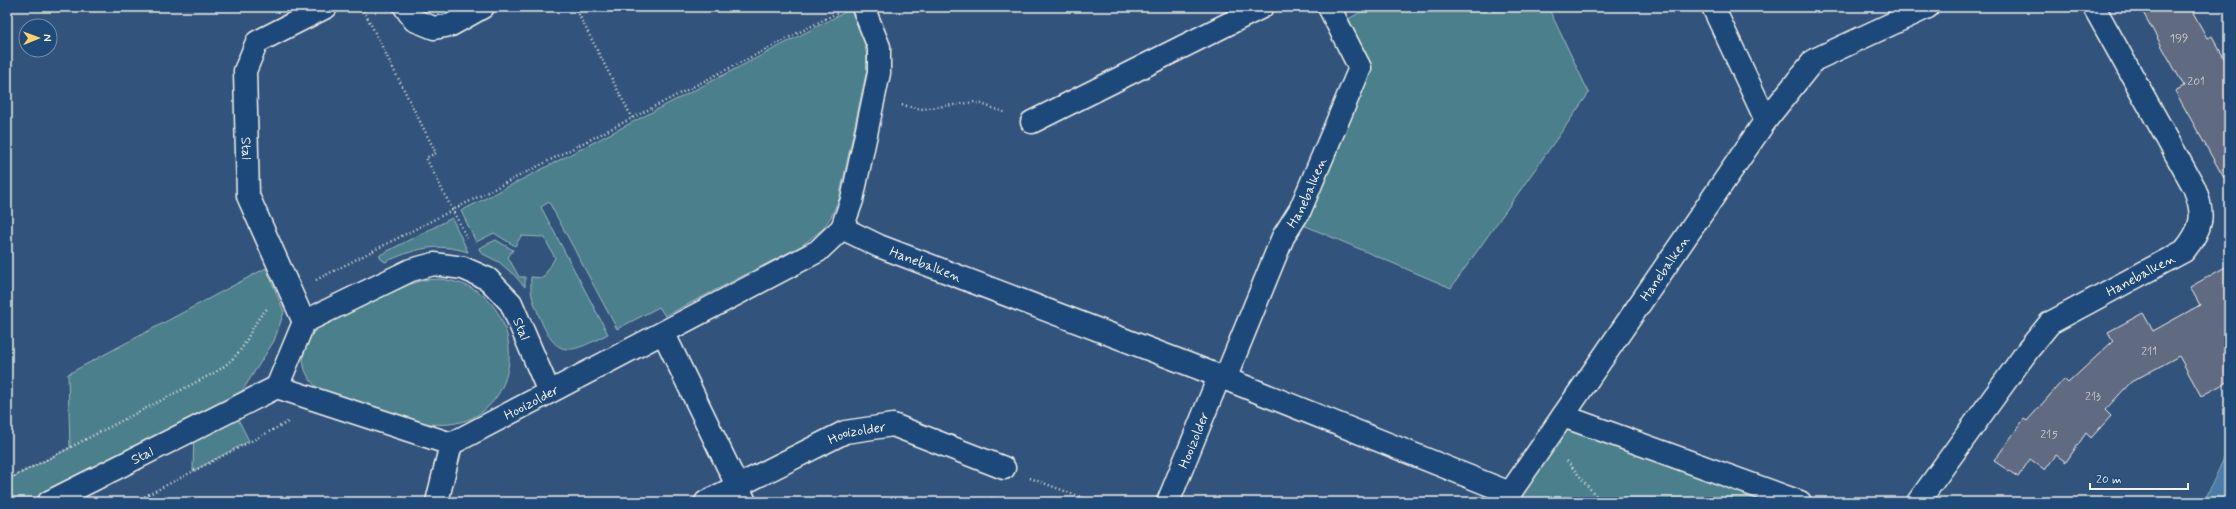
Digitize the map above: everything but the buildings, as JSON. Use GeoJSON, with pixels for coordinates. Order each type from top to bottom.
{"type":"FeatureCollection","features":[{"type":"Feature","properties":{"kind":"street","name":"Stal"},"geometry":{"type":"LineString","coordinates":[[326,7],[256,42],[245,71],[248,196],[304,322],[411,270],[434,264],[463,268],[488,280],[511,303],[549,392]]}},
{"type":"Feature","properties":{"kind":"street"},"geometry":{"type":"LineString","coordinates":[[405,7],[414,20],[434,28],[450,25],[483,7]]}},
{"type":"Feature","properties":{"kind":"street"},"geometry":{"type":"LineString","coordinates":[[842,228],[852,200],[879,73],[879,47],[863,7]]}},
{"type":"Feature","properties":{"kind":"street"},"geometry":{"type":"LineString","coordinates":[[1032,122],[1262,7]]}},
{"type":"Feature","properties":{"kind":"street","name":"Hanebalken"},"geometry":{"type":"LineString","coordinates":[[1222,378],[1284,236],[1300,210],[1360,68],[1329,7]]}},
{"type":"Feature","properties":{"kind":"street"},"geometry":{"type":"LineString","coordinates":[[1713,7],[1766,120]]}},
{"type":"Feature","properties":{"kind":"street","name":"Hanebalken"},"geometry":{"type":"LineString","coordinates":[[842,228],[879,246],[1222,378],[1510,497],[1548,438],[1766,120],[1814,60],[1928,7]]}},
{"type":"Feature","properties":{"kind":"street","name":"Hanebalken"},"geometry":{"type":"LineString","coordinates":[[1918,502],[2028,350],[2050,323],[2184,251],[2196,235],[2201,220],[2201,203],[2194,187],[2094,7]]}},
{"type":"Feature","properties":{"kind":"street","name":"Hooizolder"},"geometry":{"type":"LineString","coordinates":[[451,444],[549,392],[664,334],[818,251],[842,228]]}},
{"type":"Feature","properties":{"kind":"street"},"geometry":{"type":"LineString","coordinates":[[304,322],[277,387],[451,444],[437,502]]}},
{"type":"Feature","properties":{"kind":"street"},"geometry":{"type":"LineString","coordinates":[[664,334],[741,494]]}},
{"type":"Feature","properties":{"kind":"street","name":"Hooizolder"},"geometry":{"type":"LineString","coordinates":[[1168,502],[1222,378]]}},
{"type":"Feature","properties":{"kind":"street","name":"Stal"},"geometry":{"type":"LineString","coordinates":[[49,502],[277,387]]}},
{"type":"Feature","properties":{"kind":"street"},"geometry":{"type":"LineString","coordinates":[[1563,416],[1800,502]]}},
{"type":"Feature","properties":{"kind":"street","name":"Hooizolder"},"geometry":{"type":"LineString","coordinates":[[706,502],[741,494],[845,432],[893,425],[1004,468]]}},
{"type":"Feature","properties":{"kind":"path"},"geometry":{"type":"LineString","coordinates":[[362,7],[436,153],[426,158],[454,210]]}},
{"type":"Feature","properties":{"kind":"path"},"geometry":{"type":"LineString","coordinates":[[575,7],[632,118]]}},
{"type":"Feature","properties":{"kind":"path"},"geometry":{"type":"LineString","coordinates":[[874,98],[921,109],[976,102],[1032,122]]}},
{"type":"Feature","properties":{"kind":"path"},"geometry":{"type":"LineString","coordinates":[[134,502],[324,403]]}},
{"type":"Feature","properties":{"kind":"path"},"geometry":{"type":"LineString","coordinates":[[1548,438],[1601,502]]}},
{"type":"Feature","properties":{"kind":"path"},"geometry":{"type":"LineString","coordinates":[[991,502],[1004,468],[1094,502]]}},
{"type":"Feature","properties":{"kind":"green space"},"geometry":{"type":"Polygon","coordinates":[[[1370,7],[1548,7],[1589,93],[1451,288],[1294,221],[1360,68],[1339,24],[1370,7]]]}},
{"type":"Feature","properties":{"kind":"green space"},"geometry":{"type":"Polygon","coordinates":[[[851,9],[865,45],[867,69],[839,199],[832,215],[823,229],[801,246],[665,316],[659,307],[617,329],[549,202],[541,207],[608,334],[575,349],[566,349],[559,346],[552,340],[539,316],[532,297],[531,289],[531,277],[543,278],[555,258],[544,237],[521,236],[515,246],[494,233],[476,242],[461,211],[851,9]]]}},
{"type":"Feature","properties":{"kind":"green space"},"geometry":{"type":"Polygon","coordinates":[[[452,218],[468,252],[435,247],[416,250],[385,262],[380,258],[380,255],[452,218]]]}},
{"type":"Feature","properties":{"kind":"green space"},"geometry":{"type":"Polygon","coordinates":[[[496,240],[513,250],[508,257],[519,277],[525,277],[525,287],[499,262],[481,253],[479,248],[496,240]]]}},
{"type":"Feature","properties":{"kind":"green space"},"geometry":{"type":"Polygon","coordinates":[[[266,268],[284,312],[274,341],[230,410],[233,409],[249,441],[193,471],[194,429],[74,490],[80,502],[7,502],[7,480],[70,448],[68,374],[266,268]]]}},
{"type":"Feature","properties":{"kind":"green space"},"geometry":{"type":"Polygon","coordinates":[[[439,279],[463,284],[479,292],[498,313],[506,332],[509,352],[507,372],[500,391],[488,407],[471,418],[450,424],[420,423],[370,409],[324,393],[315,386],[309,378],[303,360],[307,343],[312,334],[320,325],[408,285],[423,280],[439,279]]]}},
{"type":"Feature","properties":{"kind":"green space"},"geometry":{"type":"Polygon","coordinates":[[[1567,418],[1797,502],[1509,502],[1567,418]]]}},
{"type":"Feature","properties":{"kind":"water"},"geometry":{"type":"Polygon","coordinates":[[[2229,447],[2229,502],[2204,502],[2229,447]]]}}]}
